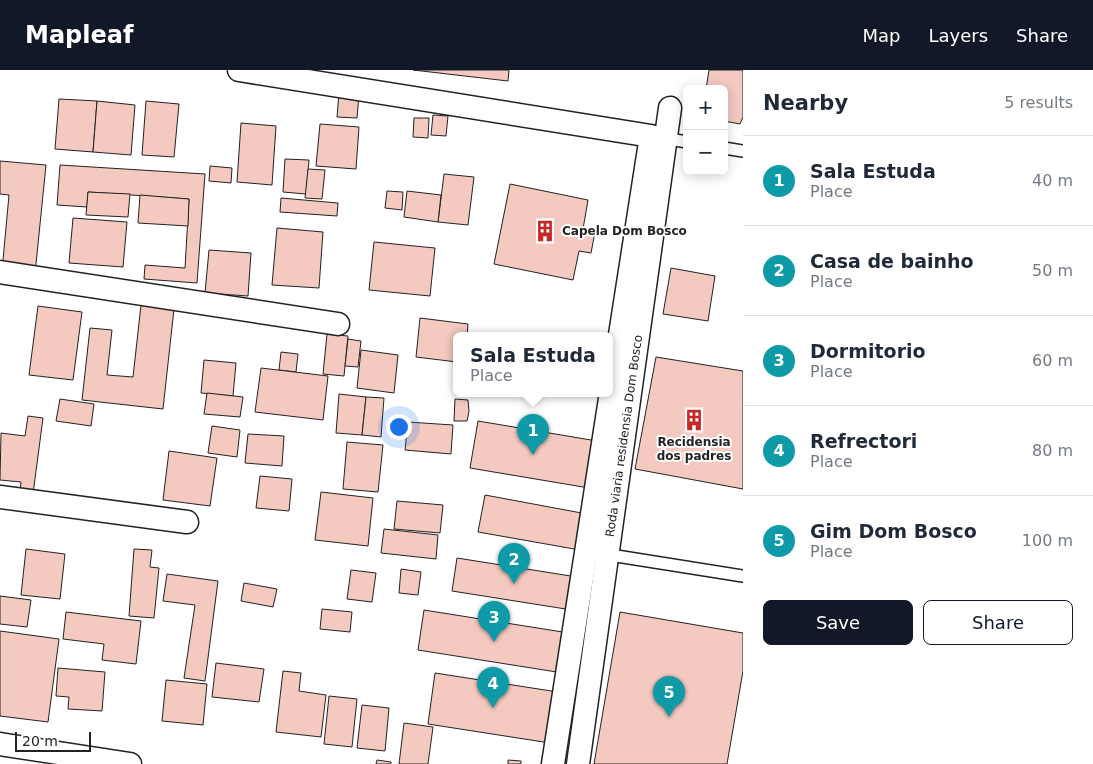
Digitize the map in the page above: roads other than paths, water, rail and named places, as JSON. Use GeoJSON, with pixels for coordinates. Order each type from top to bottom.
{"type":"FeatureCollection","features":[{"type":"Feature","properties":{"kind":"street"},"geometry":{"type":"LineString","coordinates":[[239,70],[668,139],[586,551],[553,764]]}},
{"type":"Feature","properties":{"kind":"street","name":"Roda viaria residensia Dom Bosco"},"geometry":{"type":"LineString","coordinates":[[578,764],[668,139],[670,108]]}},
{"type":"Feature","properties":{"kind":"street"},"geometry":{"type":"LineString","coordinates":[[0,272],[338,324]]}},
{"type":"Feature","properties":{"kind":"street"},"geometry":{"type":"LineString","coordinates":[[0,497],[187,522]]}},
{"type":"Feature","properties":{"kind":"street"},"geometry":{"type":"LineString","coordinates":[[0,744],[130,764]]}},
{"type":"Feature","properties":{"kind":"lane"},"geometry":{"type":"LineString","coordinates":[[728,149],[743,151]]}},
{"type":"Feature","properties":{"kind":"lane"},"geometry":{"type":"LineString","coordinates":[[586,551],[743,576]]}},
{"type":"Feature","properties":{"kind":"place","name":"Capela Dom Bosco"},"geometry":{"type":"Point","coordinates":[545,231]}},
{"type":"Feature","properties":{"kind":"place","name":"Recidensia dos padres"},"geometry":{"type":"Point","coordinates":[694,420]}},
{"type":"Feature","properties":{"kind":"place","name":"Sala Estuda"},"geometry":{"type":"Point","coordinates":[533,455]}},
{"type":"Feature","properties":{"kind":"place","name":"Casa de bainho"},"geometry":{"type":"Point","coordinates":[514,584]}},
{"type":"Feature","properties":{"kind":"place","name":"Dormitorio"},"geometry":{"type":"Point","coordinates":[494,642]}},
{"type":"Feature","properties":{"kind":"place","name":"Refrectori"},"geometry":{"type":"Point","coordinates":[493,708]}},
{"type":"Feature","properties":{"kind":"place","name":"Gim Dom Bosco"},"geometry":{"type":"Point","coordinates":[669,717]}}]}
